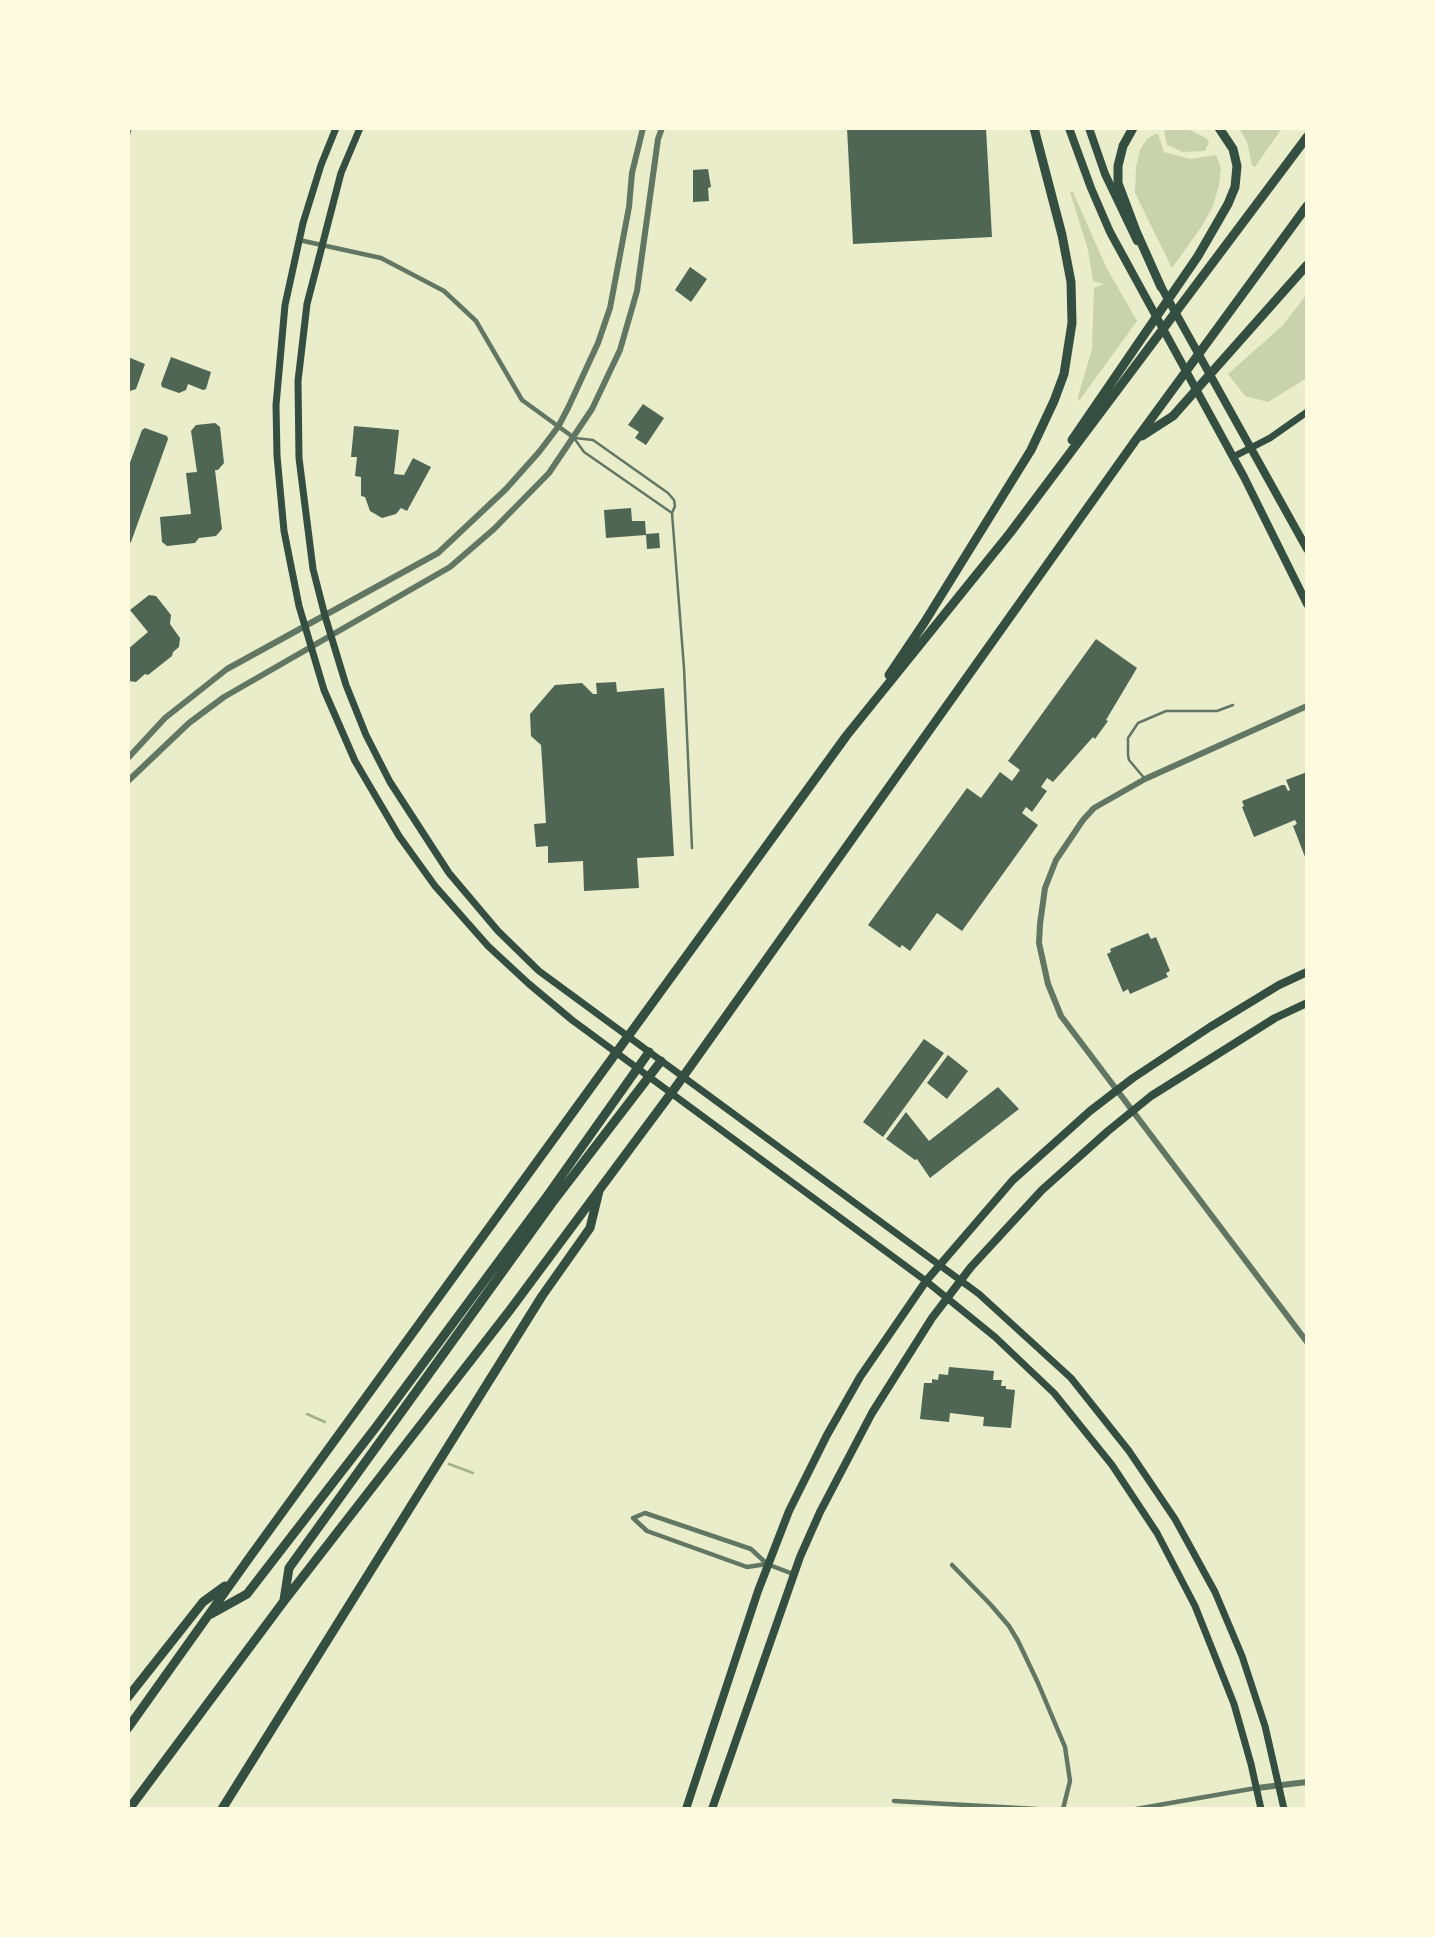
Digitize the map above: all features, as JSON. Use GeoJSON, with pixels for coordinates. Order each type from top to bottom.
{"type":"FeatureCollection","features":[{"type":"Feature","properties":{"kind":"highway"},"geometry":{"type":"LineString","coordinates":[[128,1728],[206,1616],[847,736],[924,623],[1031,450],[1054,401],[1063,374],[1072,323],[1071,282],[1062,235],[1034,128]]}},
{"type":"Feature","properties":{"kind":"highway"},"geometry":{"type":"LineString","coordinates":[[1133,128],[1123,146],[1118,183],[1161,287]]}},
{"type":"Feature","properties":{"kind":"highway"},"geometry":{"type":"LineString","coordinates":[[1007,536],[1209,239],[1228,204],[1235,187],[1237,166],[1233,149],[1219,128]]}},
{"type":"Feature","properties":{"kind":"highway"},"geometry":{"type":"LineString","coordinates":[[847,736],[1007,536],[1307,137]]}},
{"type":"Feature","properties":{"kind":"highway"},"geometry":{"type":"LineString","coordinates":[[129,1809],[284,1601],[510,1310],[675,1088],[1135,441],[1307,206]]}},
{"type":"Feature","properties":{"kind":"highway"},"geometry":{"type":"LineString","coordinates":[[1135,441],[1173,416],[1307,265]]}},
{"type":"Feature","properties":{"kind":"highway"},"geometry":{"type":"LineString","coordinates":[[284,1601],[289,1568],[548,1201],[649,1052]]}},
{"type":"Feature","properties":{"kind":"highway"},"geometry":{"type":"LineString","coordinates":[[206,1616],[247,1594],[548,1201],[661,1060]]}},
{"type":"Feature","properties":{"kind":"highway"},"geometry":{"type":"LineString","coordinates":[[222,1809],[541,1296],[590,1228],[600,1187]]}},
{"type":"Feature","properties":{"kind":"highway"},"geometry":{"type":"LineString","coordinates":[[128,1697],[203,1602],[232,1581]]}},
{"type":"Feature","properties":{"kind":"main road"},"geometry":{"type":"LineString","coordinates":[[336,128],[321,165],[299,240],[285,305],[276,418],[279,494],[304,627],[337,723],[355,761],[399,836],[435,886],[488,946],[572,1020],[926,1281],[995,1337],[1054,1393],[1112,1465],[1157,1533],[1195,1606],[1222,1670],[1261,1809]]}},
{"type":"Feature","properties":{"kind":"main road"},"geometry":{"type":"LineString","coordinates":[[360,128],[341,173],[307,304],[298,381],[302,492],[313,569],[330,637],[346,685],[390,782],[449,873],[498,931],[539,971],[960,1280],[1012,1321],[1072,1378],[1129,1451],[1175,1519],[1215,1592],[1242,1657],[1265,1727],[1284,1809]]}},
{"type":"Feature","properties":{"kind":"main road"},"geometry":{"type":"LineString","coordinates":[[1069,128],[1106,223],[1233,457],[1307,604]]}},
{"type":"Feature","properties":{"kind":"main road"},"geometry":{"type":"LineString","coordinates":[[1089,128],[1115,197],[1161,287],[1307,549]]}},
{"type":"Feature","properties":{"kind":"main road"},"geometry":{"type":"LineString","coordinates":[[1233,457],[1307,412]]}},
{"type":"Feature","properties":{"kind":"main road"},"geometry":{"type":"LineString","coordinates":[[686,1809],[767,1564],[789,1511],[860,1377],[926,1281],[1013,1180],[1090,1111],[1210,1027],[1279,985],[1307,972]]}},
{"type":"Feature","properties":{"kind":"main road"},"geometry":{"type":"LineString","coordinates":[[712,1809],[793,1574],[820,1512],[872,1413],[932,1318],[960,1280],[1042,1190],[1132,1111],[1151,1096],[1275,1018],[1307,1003]]}},
{"type":"Feature","properties":{"kind":"street"},"geometry":{"type":"LineString","coordinates":[[128,758],[165,718],[227,669],[430,559],[446,547],[506,489],[558,426],[598,343],[610,308],[629,207],[632,173],[643,128]]}},
{"type":"Feature","properties":{"kind":"street"},"geometry":{"type":"LineString","coordinates":[[128,781],[207,708],[450,567],[494,529],[549,473],[592,409],[620,350],[637,291],[658,139],[662,128]]}},
{"type":"Feature","properties":{"kind":"street"},"geometry":{"type":"LineString","coordinates":[[299,240],[381,258],[444,290],[476,321],[518,395],[573,438]]}},
{"type":"Feature","properties":{"kind":"street"},"geometry":{"type":"LineString","coordinates":[[1307,706],[1145,779],[1106,800],[1083,820],[1064,846],[1045,888],[1040,924],[1042,962],[1060,1016],[1307,1342]]}},
{"type":"Feature","properties":{"kind":"street"},"geometry":{"type":"LineString","coordinates":[[767,1564],[747,1567],[647,1531],[634,1518],[645,1513],[741,1545],[751,1549],[767,1564],[793,1574]]}},
{"type":"Feature","properties":{"kind":"street"},"geometry":{"type":"LineString","coordinates":[[952,1565],[1009,1626],[1038,1683],[1065,1747],[1070,1781],[1063,1809]]}},
{"type":"Feature","properties":{"kind":"street"},"geometry":{"type":"LineString","coordinates":[[1136,1809],[1307,1782]]}},
{"type":"Feature","properties":{"kind":"street"},"geometry":{"type":"LineString","coordinates":[[894,1801],[1037,1809]]}},
{"type":"Feature","properties":{"kind":"lane"},"geometry":{"type":"LineString","coordinates":[[573,438],[584,452],[672,513]]}},
{"type":"Feature","properties":{"kind":"lane"},"geometry":{"type":"LineString","coordinates":[[573,438],[593,440],[668,493],[675,506],[672,513],[685,685],[692,848]]}},
{"type":"Feature","properties":{"kind":"lane"},"geometry":{"type":"LineString","coordinates":[[1145,779],[1128,755],[1128,738],[1138,723],[1166,711],[1217,711],[1233,705]]}},
{"type":"Feature","properties":{"kind":"green space"},"geometry":{"type":"Polygon","coordinates":[[[1186,128],[1206,138],[1209,142],[1205,151],[1183,152],[1167,145],[1164,131],[1186,128]]]}},
{"type":"Feature","properties":{"kind":"green space"},"geometry":{"type":"Polygon","coordinates":[[[1239,128],[1282,128],[1255,167],[1239,128]]]}},
{"type":"Feature","properties":{"kind":"green space"},"geometry":{"type":"Polygon","coordinates":[[[1158,134],[1164,152],[1190,159],[1216,155],[1221,168],[1213,206],[1172,268],[1135,193],[1140,150],[1147,139],[1158,134]]]}},
{"type":"Feature","properties":{"kind":"green space"},"geometry":{"type":"Polygon","coordinates":[[[1070,192],[1073,192],[1106,267],[1137,321],[1079,401],[1092,349],[1094,288],[1104,284],[1093,281],[1088,250],[1070,192]]]}},
{"type":"Feature","properties":{"kind":"green space"},"geometry":{"type":"Polygon","coordinates":[[[1307,294],[1307,378],[1268,402],[1245,396],[1228,374],[1283,325],[1307,294]]]}},
{"type":"Feature","properties":{"kind":"building"},"geometry":{"type":"Polygon","coordinates":[[[847,128],[986,128],[992,237],[853,244],[847,128]]]}},
{"type":"Feature","properties":{"kind":"building"},"geometry":{"type":"Polygon","coordinates":[[[708,169],[711,187],[708,188],[709,201],[693,202],[693,170],[708,169]]]}},
{"type":"Feature","properties":{"kind":"building"},"geometry":{"type":"Polygon","coordinates":[[[690,267],[707,279],[691,302],[675,290],[690,267]]]}},
{"type":"Feature","properties":{"kind":"building"},"geometry":{"type":"Polygon","coordinates":[[[128,357],[145,364],[136,389],[130,391],[128,391],[128,357]]]}},
{"type":"Feature","properties":{"kind":"building"},"geometry":{"type":"Polygon","coordinates":[[[171,357],[211,372],[206,389],[188,384],[186,390],[179,393],[162,387],[171,357]]]}},
{"type":"Feature","properties":{"kind":"building"},"geometry":{"type":"Polygon","coordinates":[[[643,404],[664,418],[646,445],[635,438],[639,432],[628,425],[643,404]]]}},
{"type":"Feature","properties":{"kind":"building"},"geometry":{"type":"Polygon","coordinates":[[[215,423],[220,427],[224,463],[215,470],[222,529],[216,536],[199,538],[195,543],[167,546],[162,542],[160,517],[191,514],[186,473],[197,472],[191,431],[196,425],[215,423]]]}},
{"type":"Feature","properties":{"kind":"building"},"geometry":{"type":"Polygon","coordinates":[[[354,426],[399,430],[394,474],[404,475],[413,458],[431,467],[407,511],[401,508],[396,514],[382,518],[370,511],[365,497],[361,496],[361,477],[355,476],[357,457],[351,457],[354,426]]]}},
{"type":"Feature","properties":{"kind":"building"},"geometry":{"type":"Polygon","coordinates":[[[145,428],[167,436],[168,439],[128,544],[128,468],[145,428]]]}},
{"type":"Feature","properties":{"kind":"building"},"geometry":{"type":"Polygon","coordinates":[[[631,508],[632,521],[645,521],[646,534],[659,533],[660,548],[647,549],[646,535],[606,538],[604,510],[631,508]]]}},
{"type":"Feature","properties":{"kind":"building"},"geometry":{"type":"Polygon","coordinates":[[[149,595],[156,596],[171,615],[170,624],[180,638],[179,647],[148,675],[145,674],[136,682],[129,681],[128,649],[148,632],[130,610],[149,595]]]}},
{"type":"Feature","properties":{"kind":"building"},"geometry":{"type":"Polygon","coordinates":[[[1096,639],[1137,668],[1106,720],[1108,721],[1095,739],[1093,737],[1053,782],[1047,778],[1041,787],[1047,791],[1032,812],[1026,807],[1022,813],[1038,825],[962,931],[937,913],[910,951],[902,945],[900,948],[868,925],[967,788],[981,798],[1000,772],[1012,781],[1020,770],[1008,761],[1096,639]]]}},
{"type":"Feature","properties":{"kind":"building"},"geometry":{"type":"Polygon","coordinates":[[[616,682],[617,692],[664,688],[674,856],[637,858],[639,888],[584,891],[583,861],[548,863],[548,846],[536,847],[534,824],[546,823],[541,745],[531,736],[530,714],[555,685],[582,683],[593,694],[597,694],[596,683],[616,682]]]}},
{"type":"Feature","properties":{"kind":"building"},"geometry":{"type":"Polygon","coordinates":[[[1307,772],[1307,862],[1293,826],[1297,824],[1295,820],[1254,837],[1242,801],[1282,785],[1285,785],[1288,791],[1290,790],[1286,780],[1307,772]]]}},
{"type":"Feature","properties":{"kind":"building"},"geometry":{"type":"Polygon","coordinates":[[[1148,933],[1151,939],[1156,937],[1170,971],[1166,973],[1168,977],[1130,994],[1128,989],[1123,992],[1107,954],[1111,952],[1110,949],[1148,933]]]}},
{"type":"Feature","properties":{"kind":"building"},"geometry":{"type":"Polygon","coordinates":[[[924,1039],[944,1053],[883,1137],[863,1122],[924,1039]]]}},
{"type":"Feature","properties":{"kind":"building"},"geometry":{"type":"Polygon","coordinates":[[[948,1055],[968,1071],[947,1099],[927,1083],[948,1055]]]}},
{"type":"Feature","properties":{"kind":"building"},"geometry":{"type":"Polygon","coordinates":[[[998,1087],[1019,1109],[930,1178],[917,1159],[886,1139],[906,1112],[929,1141],[998,1087]]]}},
{"type":"Feature","properties":{"kind":"building"},"geometry":{"type":"Polygon","coordinates":[[[949,1367],[994,1371],[993,1380],[1002,1380],[1001,1386],[1015,1390],[1011,1428],[983,1426],[984,1417],[950,1413],[949,1422],[920,1419],[924,1383],[932,1383],[932,1379],[938,1380],[939,1374],[948,1375],[949,1367]]]}},
{"type":"Feature","properties":{"kind":"waterway"},"geometry":{"type":"LineString","coordinates":[[307,1414],[325,1422]]}},
{"type":"Feature","properties":{"kind":"waterway"},"geometry":{"type":"LineString","coordinates":[[449,1464],[473,1473]]}},
{"type":"Feature","properties":{"kind":"railway"},"geometry":{"type":"LineString","coordinates":[[128,138],[131,128]]}}]}
